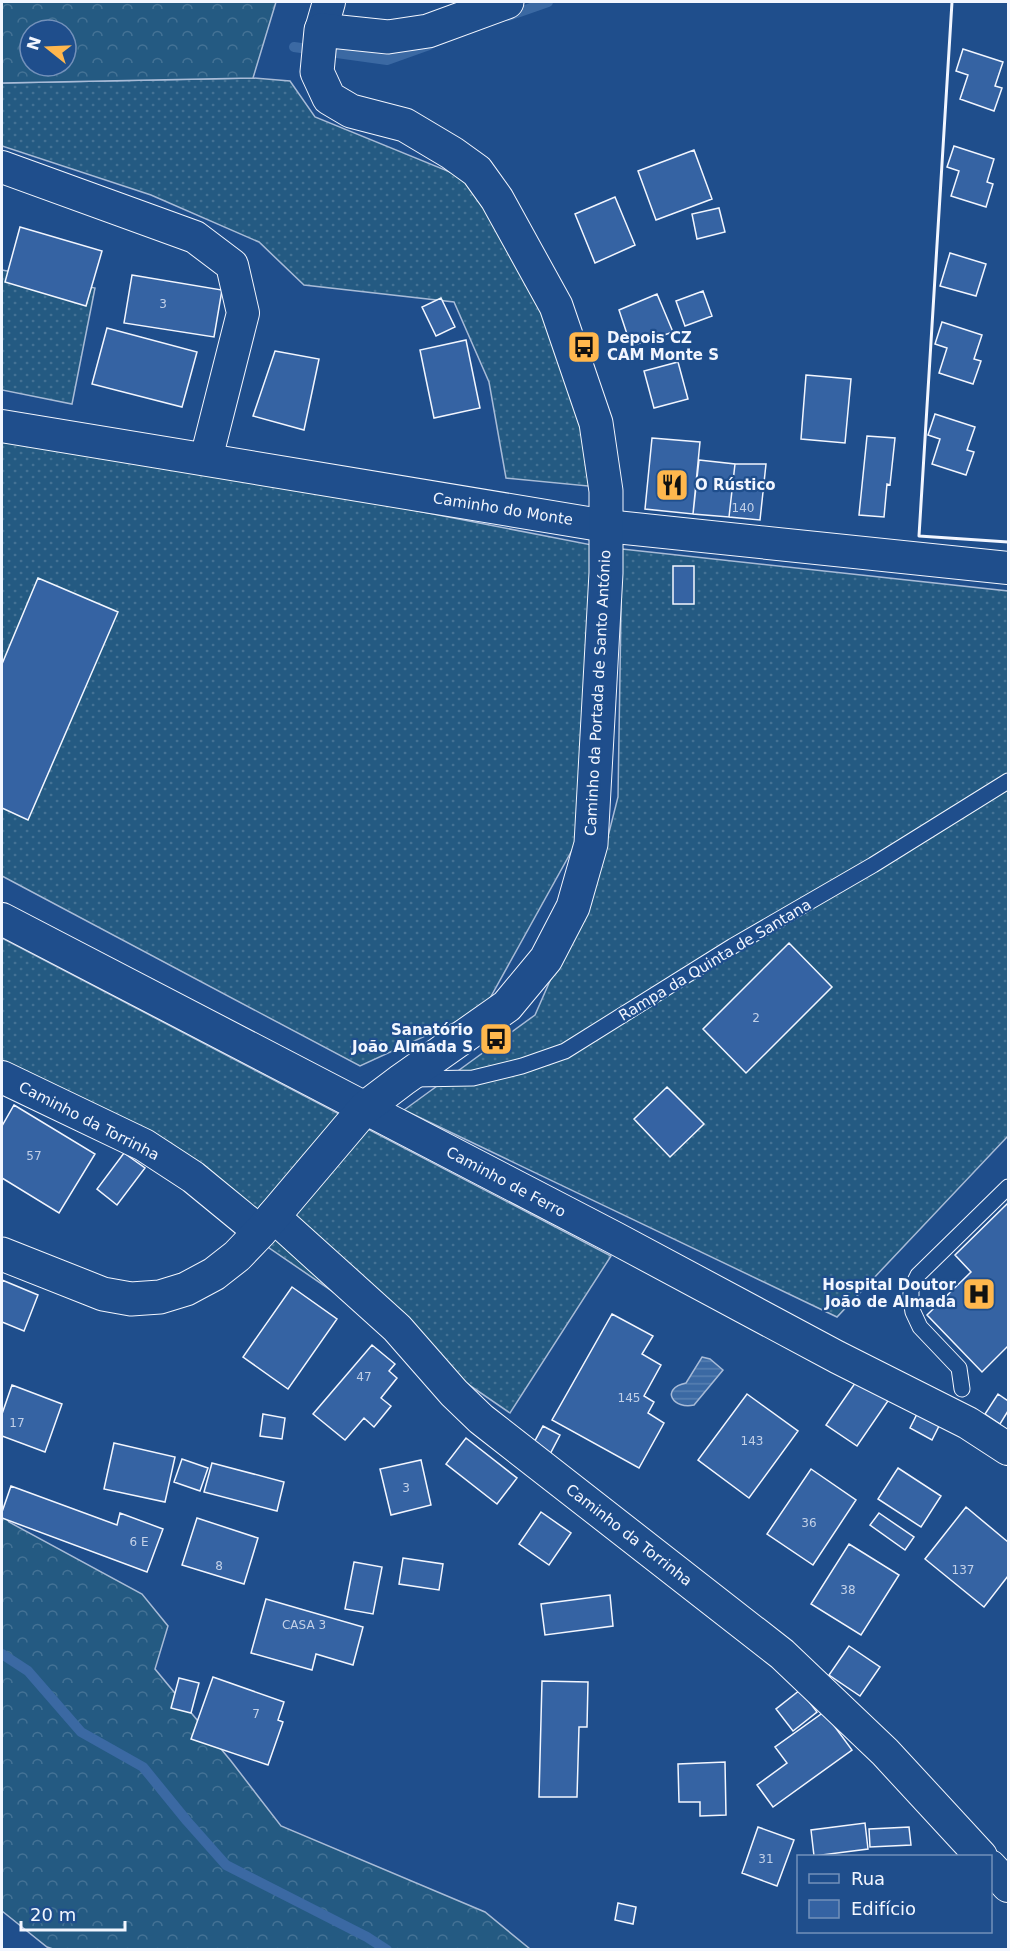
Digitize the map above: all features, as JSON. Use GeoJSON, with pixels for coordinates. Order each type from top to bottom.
{"type":"FeatureCollection","features":[{"type":"Feature","properties":{"kind":"street"},"geometry":{"type":"LineString","coordinates":[[325,16],[388,37],[429,31],[507,2]]}},
{"type":"Feature","properties":{"kind":"street","name":"Caminho da Portada de Santo António"},"geometry":{"type":"LineString","coordinates":[[2,1254],[103,1294],[130,1299],[160,1297],[186,1289],[214,1274],[237,1256],[267,1224],[365,1108],[507,1006],[546,960],[573,907],[591,844],[606,573],[606,491],[596,423],[556,306],[497,199],[477,171],[453,153],[405,125],[351,111],[329,98],[317,72],[325,16]]}},
{"type":"Feature","properties":{"kind":"street"},"geometry":{"type":"LineString","coordinates":[[2,167],[195,237],[232,265],[243,313],[206,459]]}},
{"type":"Feature","properties":{"kind":"street","name":"Caminho do Monte"},"geometry":{"type":"LineString","coordinates":[[2,426],[606,526],[1008,568]]}},
{"type":"Feature","properties":{"kind":"street","name":"Caminho de Ferro"},"geometry":{"type":"LineString","coordinates":[[2,919],[837,1357],[968,1423],[1008,1449]]}},
{"type":"Feature","properties":{"kind":"street","name":"Caminho da Torrinha"},"geometry":{"type":"LineString","coordinates":[[2,1077],[144,1145],[267,1224],[397,1328],[454,1393],[481,1419],[782,1654],[885,1752],[979,1855]]}},
{"type":"Feature","properties":{"kind":"street"},"geometry":{"type":"LineString","coordinates":[[992,1868],[1008,1886]]}},
{"type":"Feature","properties":{"kind":"lane","name":"Rampa da Quinta de Santana"},"geometry":{"type":"LineString","coordinates":[[402,1080],[473,1078],[522,1066],[566,1051],[733,946],[873,865],[1008,781]]}},
{"type":"Feature","properties":{"kind":"lane"},"geometry":{"type":"LineString","coordinates":[[962,1389],[959,1368],[920,1327],[910,1300],[911,1289],[918,1275],[1008,1187]]}},
{"type":"Feature","properties":{"kind":"green space"},"geometry":{"type":"Polygon","coordinates":[[[2,2],[276,2],[253,78],[2,83],[2,2]]]}},
{"type":"Feature","properties":{"kind":"green space"},"geometry":{"type":"Polygon","coordinates":[[[253,78],[290,81],[315,117],[482,185],[542,296],[598,487],[506,478],[489,382],[454,302],[304,285],[259,242],[151,195],[2,146],[2,83],[253,78]]]}},
{"type":"Feature","properties":{"kind":"green space"},"geometry":{"type":"Polygon","coordinates":[[[2,270],[95,288],[72,404],[2,390],[2,270]]]}},
{"type":"Feature","properties":{"kind":"green space"},"geometry":{"type":"Polygon","coordinates":[[[2,430],[592,545],[581,834],[484,1009],[360,1066],[2,876],[2,430]]]}},
{"type":"Feature","properties":{"kind":"green space"},"geometry":{"type":"Polygon","coordinates":[[[622,549],[1008,591],[1008,1136],[837,1317],[404,1110],[535,1015],[601,864],[618,797],[622,549]]]}},
{"type":"Feature","properties":{"kind":"green space"},"geometry":{"type":"Polygon","coordinates":[[[2,938],[611,1256],[510,1413],[2,1065],[2,938]]]}},
{"type":"Feature","properties":{"kind":"green space"},"geometry":{"type":"Polygon","coordinates":[[[2,1512],[9,1522],[142,1594],[168,1626],[155,1669],[281,1826],[485,1912],[530,1949],[53,1949],[47,1947],[2,1911],[2,1512]]]}},
{"type":"Feature","properties":{"kind":"shaded area"},"geometry":{"type":"Polygon","coordinates":[[[702,1357],[710,1359],[723,1370],[694,1405],[681,1405],[672,1398],[671,1394],[678,1386],[686,1383],[702,1357]]]}},
{"type":"Feature","properties":{"kind":"building"},"geometry":{"type":"Polygon","coordinates":[[[963,49],[1003,62],[995,86],[1002,88],[994,111],[960,99],[968,75],[956,71],[963,49]]]}},
{"type":"Feature","properties":{"kind":"building"},"geometry":{"type":"Polygon","coordinates":[[[954,146],[994,159],[987,182],[993,184],[986,207],[951,196],[959,171],[947,167],[954,146]]]}},
{"type":"Feature","properties":{"kind":"building"},"geometry":{"type":"Polygon","coordinates":[[[694,150],[712,199],[656,220],[638,171],[694,150]]]}},
{"type":"Feature","properties":{"kind":"building"},"geometry":{"type":"Polygon","coordinates":[[[615,197],[635,245],[595,263],[575,214],[615,197]]]}},
{"type":"Feature","properties":{"kind":"building"},"geometry":{"type":"Polygon","coordinates":[[[719,208],[725,232],[697,239],[692,214],[719,208]]]}},
{"type":"Feature","properties":{"kind":"building"},"geometry":{"type":"Polygon","coordinates":[[[20,227],[102,251],[86,306],[5,282],[20,227]]]}},
{"type":"Feature","properties":{"kind":"building"},"geometry":{"type":"Polygon","coordinates":[[[950,253],[986,264],[976,296],[940,286],[950,253]]]}},
{"type":"Feature","properties":{"kind":"building"},"geometry":{"type":"Polygon","coordinates":[[[132,275],[222,290],[214,337],[124,323],[132,275]]]}},
{"type":"Feature","properties":{"kind":"building"},"geometry":{"type":"Polygon","coordinates":[[[703,291],[712,316],[685,326],[676,301],[703,291]]]}},
{"type":"Feature","properties":{"kind":"building"},"geometry":{"type":"Polygon","coordinates":[[[657,294],[673,332],[631,346],[619,310],[657,294]]]}},
{"type":"Feature","properties":{"kind":"building"},"geometry":{"type":"Polygon","coordinates":[[[441,298],[455,327],[436,336],[422,307],[441,298]]]}},
{"type":"Feature","properties":{"kind":"building"},"geometry":{"type":"Polygon","coordinates":[[[942,322],[982,335],[974,359],[981,361],[973,384],[939,373],[947,348],[935,344],[942,322]]]}},
{"type":"Feature","properties":{"kind":"building"},"geometry":{"type":"Polygon","coordinates":[[[107,328],[197,352],[182,407],[92,384],[107,328]]]}},
{"type":"Feature","properties":{"kind":"building"},"geometry":{"type":"Polygon","coordinates":[[[466,340],[480,408],[434,418],[420,350],[466,340]]]}},
{"type":"Feature","properties":{"kind":"building"},"geometry":{"type":"Polygon","coordinates":[[[275,351],[319,359],[304,430],[253,416],[275,351]]]}},
{"type":"Feature","properties":{"kind":"building"},"geometry":{"type":"Polygon","coordinates":[[[678,362],[688,399],[654,408],[644,371],[678,362]]]}},
{"type":"Feature","properties":{"kind":"building"},"geometry":{"type":"Polygon","coordinates":[[[806,375],[851,379],[845,443],[801,439],[806,375]]]}},
{"type":"Feature","properties":{"kind":"building"},"geometry":{"type":"Polygon","coordinates":[[[935,414],[975,427],[967,450],[974,452],[966,475],[932,464],[940,439],[928,435],[935,414]]]}},
{"type":"Feature","properties":{"kind":"building"},"geometry":{"type":"Polygon","coordinates":[[[867,436],[895,438],[884,517],[859,515],[867,436]]]}},
{"type":"Feature","properties":{"kind":"building","name":"O Rústico"},"geometry":{"type":"Polygon","coordinates":[[[652,438],[700,442],[693,514],[645,509],[652,438]]]}},
{"type":"Feature","properties":{"kind":"building"},"geometry":{"type":"Polygon","coordinates":[[[699,460],[735,464],[729,517],[693,514],[699,460]]]}},
{"type":"Feature","properties":{"kind":"building"},"geometry":{"type":"Polygon","coordinates":[[[735,464],[766,464],[760,520],[729,517],[735,464]]]}},
{"type":"Feature","properties":{"kind":"building"},"geometry":{"type":"Polygon","coordinates":[[[673,566],[694,566],[694,604],[673,604],[673,566]]]}},
{"type":"Feature","properties":{"kind":"building"},"geometry":{"type":"Polygon","coordinates":[[[38,578],[118,612],[28,820],[2,808],[2,664],[38,578]]]}},
{"type":"Feature","properties":{"kind":"building"},"geometry":{"type":"Polygon","coordinates":[[[789,943],[832,987],[746,1073],[703,1029],[789,943]]]}},
{"type":"Feature","properties":{"kind":"building"},"geometry":{"type":"Polygon","coordinates":[[[667,1087],[704,1124],[670,1157],[634,1119],[667,1087]]]}},
{"type":"Feature","properties":{"kind":"building"},"geometry":{"type":"Polygon","coordinates":[[[14,1105],[95,1154],[59,1213],[2,1178],[2,1126],[14,1105]]]}},
{"type":"Feature","properties":{"kind":"building"},"geometry":{"type":"Polygon","coordinates":[[[124,1153],[145,1168],[117,1205],[97,1189],[124,1153]]]}},
{"type":"Feature","properties":{"kind":"building","name":"Hospital Doutor João de Almada"},"geometry":{"type":"Polygon","coordinates":[[[1008,1203],[1008,1346],[982,1372],[927,1315],[971,1272],[955,1255],[1008,1203]]]}},
{"type":"Feature","properties":{"kind":"building"},"geometry":{"type":"Polygon","coordinates":[[[2,1280],[38,1295],[24,1331],[2,1322],[2,1280]]]}},
{"type":"Feature","properties":{"kind":"building"},"geometry":{"type":"Polygon","coordinates":[[[292,1287],[337,1319],[288,1389],[243,1357],[292,1287]]]}},
{"type":"Feature","properties":{"kind":"building"},"geometry":{"type":"Polygon","coordinates":[[[612,1314],[653,1336],[642,1354],[661,1365],[644,1396],[654,1402],[648,1413],[664,1423],[639,1468],[552,1420],[612,1314]]]}},
{"type":"Feature","properties":{"kind":"building"},"geometry":{"type":"Polygon","coordinates":[[[372,1345],[395,1364],[389,1371],[397,1378],[381,1398],[391,1406],[374,1427],[364,1418],[345,1440],[313,1414],[372,1345]]]}},
{"type":"Feature","properties":{"kind":"building"},"geometry":{"type":"Polygon","coordinates":[[[860,1376],[890,1398],[857,1446],[826,1425],[860,1376]]]}},
{"type":"Feature","properties":{"kind":"building"},"geometry":{"type":"Polygon","coordinates":[[[12,1385],[62,1404],[45,1452],[2,1436],[2,1414],[12,1385]]]}},
{"type":"Feature","properties":{"kind":"building"},"geometry":{"type":"Polygon","coordinates":[[[747,1394],[798,1431],[749,1498],[698,1460],[747,1394]]]}},
{"type":"Feature","properties":{"kind":"building"},"geometry":{"type":"Polygon","coordinates":[[[998,1394],[1008,1401],[1008,1411],[1000,1424],[985,1414],[998,1394]]]}},
{"type":"Feature","properties":{"kind":"building"},"geometry":{"type":"Polygon","coordinates":[[[263,1414],[285,1418],[282,1439],[260,1436],[263,1414]]]}},
{"type":"Feature","properties":{"kind":"building"},"geometry":{"type":"Polygon","coordinates":[[[917,1414],[939,1426],[932,1440],[910,1428],[917,1414]]]}},
{"type":"Feature","properties":{"kind":"building"},"geometry":{"type":"Polygon","coordinates":[[[543,1426],[560,1435],[549,1456],[531,1448],[543,1426]]]}},
{"type":"Feature","properties":{"kind":"building"},"geometry":{"type":"Polygon","coordinates":[[[466,1438],[517,1478],[497,1504],[446,1464],[466,1438]]]}},
{"type":"Feature","properties":{"kind":"building"},"geometry":{"type":"Polygon","coordinates":[[[114,1443],[175,1457],[165,1502],[104,1489],[114,1443]]]}},
{"type":"Feature","properties":{"kind":"building"},"geometry":{"type":"Polygon","coordinates":[[[182,1459],[208,1468],[200,1491],[174,1482],[182,1459]]]}},
{"type":"Feature","properties":{"kind":"building"},"geometry":{"type":"Polygon","coordinates":[[[421,1460],[431,1505],[391,1515],[380,1469],[421,1460]]]}},
{"type":"Feature","properties":{"kind":"building"},"geometry":{"type":"Polygon","coordinates":[[[212,1463],[284,1482],[277,1511],[204,1492],[212,1463]]]}},
{"type":"Feature","properties":{"kind":"building"},"geometry":{"type":"Polygon","coordinates":[[[898,1468],[941,1496],[921,1527],[878,1499],[898,1468]]]}},
{"type":"Feature","properties":{"kind":"building"},"geometry":{"type":"Polygon","coordinates":[[[811,1469],[856,1500],[813,1565],[767,1534],[811,1469]]]}},
{"type":"Feature","properties":{"kind":"building"},"geometry":{"type":"Polygon","coordinates":[[[11,1486],[117,1525],[120,1513],[163,1529],[147,1572],[2,1518],[11,1486]]]}},
{"type":"Feature","properties":{"kind":"building"},"geometry":{"type":"Polygon","coordinates":[[[966,1507],[1008,1542],[1008,1576],[984,1607],[925,1559],[966,1507]]]}},
{"type":"Feature","properties":{"kind":"building"},"geometry":{"type":"Polygon","coordinates":[[[541,1512],[571,1533],[549,1565],[519,1544],[541,1512]]]}},
{"type":"Feature","properties":{"kind":"building"},"geometry":{"type":"Polygon","coordinates":[[[879,1513],[914,1537],[905,1550],[870,1525],[879,1513]]]}},
{"type":"Feature","properties":{"kind":"building"},"geometry":{"type":"Polygon","coordinates":[[[197,1518],[258,1538],[244,1584],[182,1565],[197,1518]]]}},
{"type":"Feature","properties":{"kind":"building"},"geometry":{"type":"Polygon","coordinates":[[[849,1544],[899,1575],[861,1635],[811,1604],[849,1544]]]}},
{"type":"Feature","properties":{"kind":"building"},"geometry":{"type":"Polygon","coordinates":[[[403,1558],[443,1564],[439,1590],[399,1584],[403,1558]]]}},
{"type":"Feature","properties":{"kind":"building"},"geometry":{"type":"Polygon","coordinates":[[[354,1562],[382,1567],[373,1614],[345,1609],[354,1562]]]}},
{"type":"Feature","properties":{"kind":"building"},"geometry":{"type":"Polygon","coordinates":[[[610,1595],[613,1626],[545,1635],[541,1604],[610,1595]]]}},
{"type":"Feature","properties":{"kind":"building"},"geometry":{"type":"Polygon","coordinates":[[[266,1599],[363,1627],[353,1665],[316,1654],[312,1670],[251,1653],[266,1599]]]}},
{"type":"Feature","properties":{"kind":"building"},"geometry":{"type":"Polygon","coordinates":[[[849,1646],[880,1667],[860,1696],[829,1675],[849,1646]]]}},
{"type":"Feature","properties":{"kind":"building"},"geometry":{"type":"Polygon","coordinates":[[[213,1677],[284,1702],[278,1720],[283,1722],[268,1765],[191,1739],[213,1677]]]}},
{"type":"Feature","properties":{"kind":"building"},"geometry":{"type":"Polygon","coordinates":[[[179,1678],[199,1683],[191,1713],[171,1708],[179,1678]]]}},
{"type":"Feature","properties":{"kind":"building"},"geometry":{"type":"Polygon","coordinates":[[[542,1681],[588,1682],[587,1727],[579,1727],[577,1797],[539,1797],[542,1681]]]}},
{"type":"Feature","properties":{"kind":"building"},"geometry":{"type":"Polygon","coordinates":[[[800,1690],[817,1712],[793,1731],[776,1709],[800,1690]]]}},
{"type":"Feature","properties":{"kind":"building"},"geometry":{"type":"Polygon","coordinates":[[[824,1712],[852,1750],[773,1807],[757,1785],[787,1763],[775,1747],[824,1712]]]}},
{"type":"Feature","properties":{"kind":"building"},"geometry":{"type":"Polygon","coordinates":[[[725,1762],[726,1815],[700,1816],[700,1802],[679,1802],[678,1764],[725,1762]]]}},
{"type":"Feature","properties":{"kind":"building"},"geometry":{"type":"Polygon","coordinates":[[[865,1823],[868,1849],[814,1855],[811,1830],[865,1823]]]}},
{"type":"Feature","properties":{"kind":"building"},"geometry":{"type":"Polygon","coordinates":[[[758,1827],[794,1840],[777,1886],[742,1873],[758,1827]]]}},
{"type":"Feature","properties":{"kind":"building"},"geometry":{"type":"Polygon","coordinates":[[[909,1827],[911,1845],[870,1847],[869,1829],[909,1827]]]}},
{"type":"Feature","properties":{"kind":"building"},"geometry":{"type":"Polygon","coordinates":[[[618,1903],[636,1907],[633,1924],[615,1920],[618,1903]]]}},
{"type":"Feature","properties":{"kind":"waterway"},"geometry":{"type":"LineString","coordinates":[[508,16],[548,2]]}},
{"type":"Feature","properties":{"kind":"waterway"},"geometry":{"type":"LineString","coordinates":[[294,47],[387,60],[429,45]]}},
{"type":"Feature","properties":{"kind":"waterway"},"geometry":{"type":"LineString","coordinates":[[2,1654],[28,1671],[81,1732],[143,1767],[226,1865],[367,1937],[387,1950]]}},
{"type":"Feature","properties":{"kind":"wall"},"geometry":{"type":"LineString","coordinates":[[952,2],[919,536],[1008,542]]}},
{"type":"Feature","properties":{"kind":"place","name":"Depois CZ CAM Monte S"},"geometry":{"type":"Point","coordinates":[584,347]}},
{"type":"Feature","properties":{"kind":"place","name":"O Rústico"},"geometry":{"type":"Point","coordinates":[672,485]}},
{"type":"Feature","properties":{"kind":"place","name":"Sanatório João Almada S"},"geometry":{"type":"Point","coordinates":[496,1039]}},
{"type":"Feature","properties":{"kind":"place","name":"Hospital Doutor João de Almada"},"geometry":{"type":"Point","coordinates":[979,1294]}}]}
